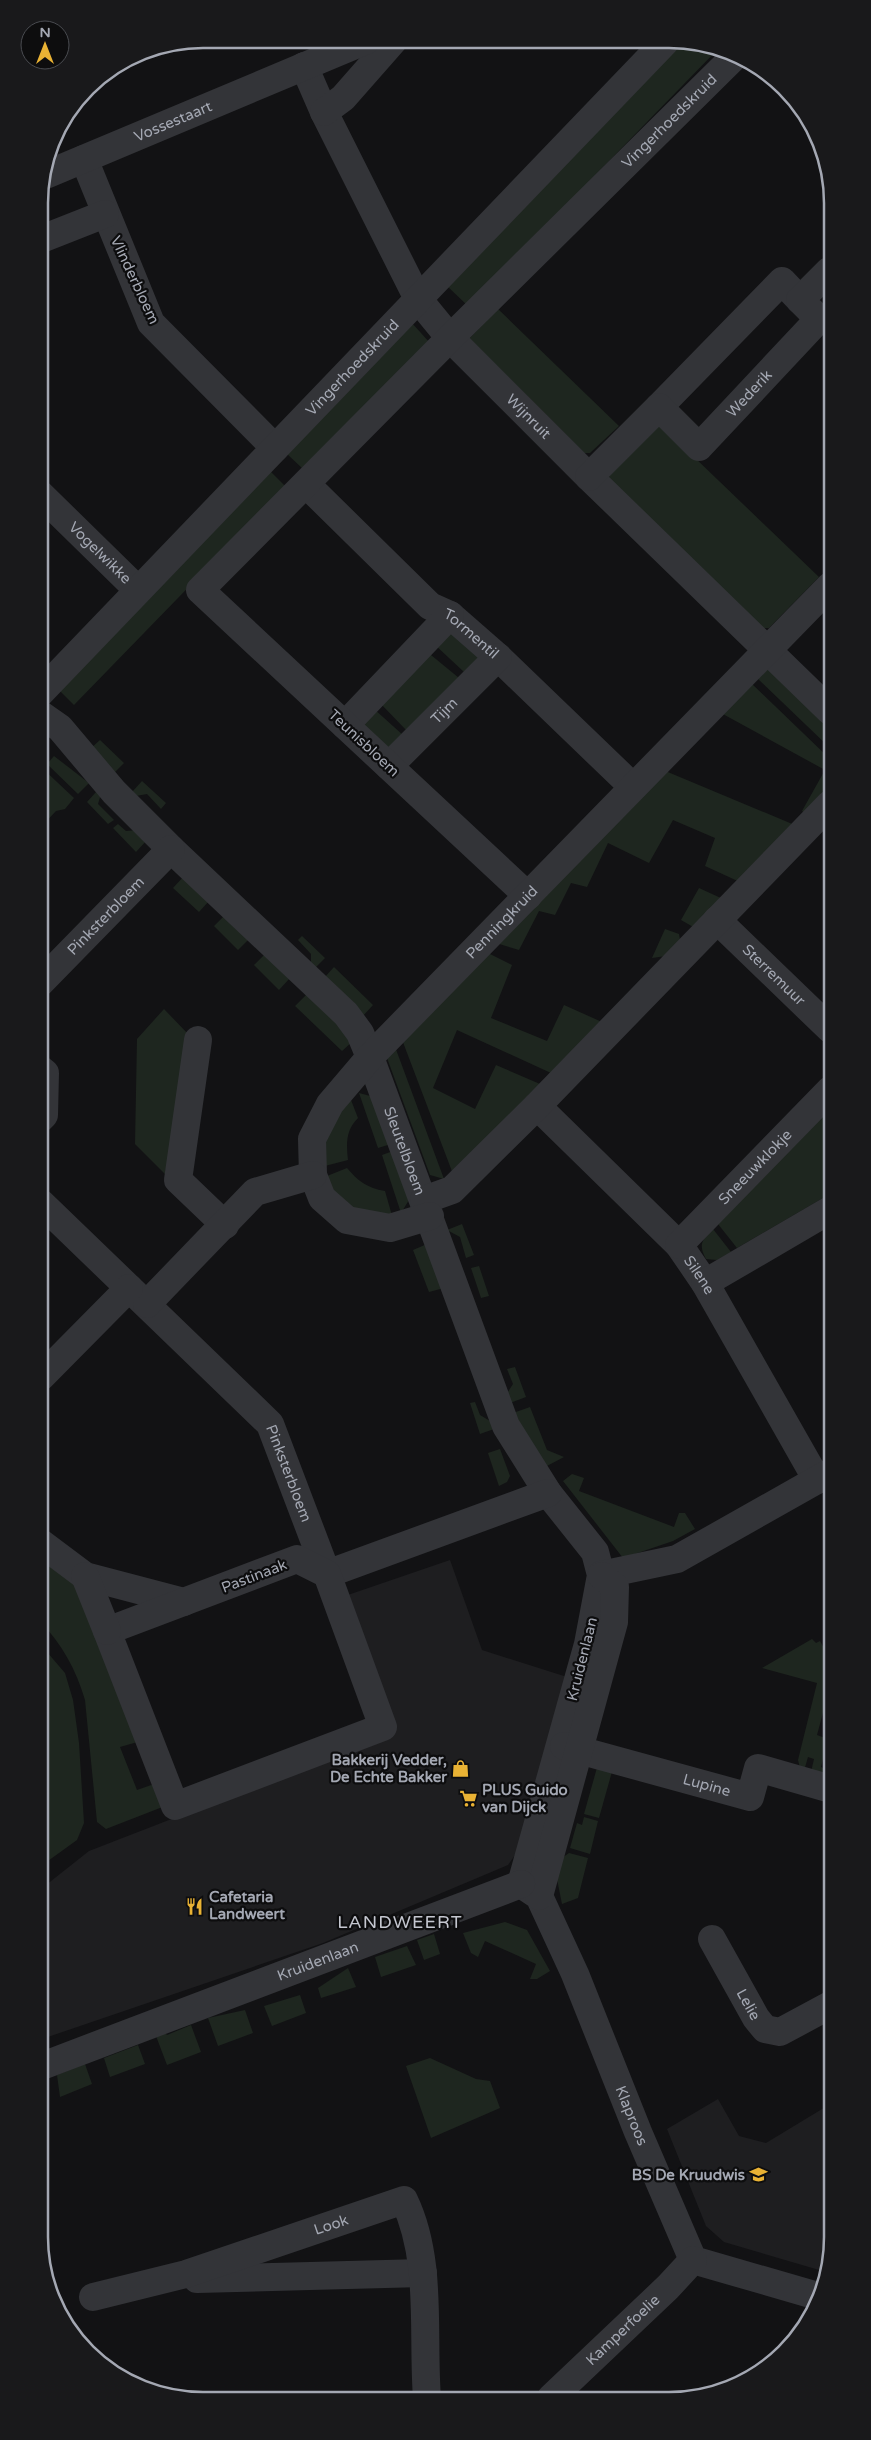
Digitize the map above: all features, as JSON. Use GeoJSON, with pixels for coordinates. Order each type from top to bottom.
{"type":"FeatureCollection","features":[{"type":"Feature","properties":{"kind":"street","name":"Vossestaart"},"geometry":{"type":"LineString","coordinates":[[51,173],[348,48]]}},
{"type":"Feature","properties":{"kind":"street"},"geometry":{"type":"LineString","coordinates":[[324,112],[343,98],[387,48]]}},
{"type":"Feature","properties":{"kind":"street","name":"Vingerhoedskruid"},"geometry":{"type":"LineString","coordinates":[[48,679],[138,590],[659,48]]}},
{"type":"Feature","properties":{"kind":"street","name":"Vingerhoedskruid"},"geometry":{"type":"LineString","coordinates":[[200,590],[450,338],[731,61]]}},
{"type":"Feature","properties":{"kind":"street","name":"Wijnruit"},"geometry":{"type":"LineString","coordinates":[[304,66],[324,112],[418,300],[450,338],[589,477],[824,705]]}},
{"type":"Feature","properties":{"kind":"street","name":"Vlinderbloem"},"geometry":{"type":"LineString","coordinates":[[84,159],[151,323],[274,448]]}},
{"type":"Feature","properties":{"kind":"street"},"geometry":{"type":"LineString","coordinates":[[48,236],[105,214]]}},
{"type":"Feature","properties":{"kind":"street"},"geometry":{"type":"LineString","coordinates":[[800,300],[824,276]]}},
{"type":"Feature","properties":{"kind":"street","name":"Wederik"},"geometry":{"type":"LineString","coordinates":[[589,477],[782,281],[819,319],[699,448],[660,407]]}},
{"type":"Feature","properties":{"kind":"street","name":"Tormentil"},"geometry":{"type":"LineString","coordinates":[[306,484],[430,606],[450,615],[498,657],[634,787]]}},
{"type":"Feature","properties":{"kind":"street","name":"Vogelwikke"},"geometry":{"type":"LineString","coordinates":[[48,502],[138,590]]}},
{"type":"Feature","properties":{"kind":"street","name":"Teunisbloem"},"geometry":{"type":"LineString","coordinates":[[200,590],[528,896]]}},
{"type":"Feature","properties":{"kind":"street","name":"Penningkruid"},"geometry":{"type":"LineString","coordinates":[[824,592],[370,1057],[330,1104],[312,1138],[312,1175],[322,1198],[347,1220],[390,1228],[427,1208],[452,1190],[538,1106],[824,810]]}},
{"type":"Feature","properties":{"kind":"street"},"geometry":{"type":"LineString","coordinates":[[345,725],[450,615]]}},
{"type":"Feature","properties":{"kind":"street","name":"Tijm"},"geometry":{"type":"LineString","coordinates":[[389,766],[498,657]]}},
{"type":"Feature","properties":{"kind":"street","name":"Sleutelbloem"},"geometry":{"type":"LineString","coordinates":[[48,720],[60,728],[114,792],[171,850],[346,1014],[360,1033],[427,1208],[506,1426],[548,1493],[595,1552],[601,1575]]}},
{"type":"Feature","properties":{"kind":"street","name":"Sleutelbloem"},"geometry":{"type":"LineString","coordinates":[[48,737],[103,787],[114,792]]}},
{"type":"Feature","properties":{"kind":"street","name":"Pinksterbloem"},"geometry":{"type":"LineString","coordinates":[[48,975],[171,850]]}},
{"type":"Feature","properties":{"kind":"street","name":"Sterremuur"},"geometry":{"type":"LineString","coordinates":[[717,920],[824,1023]]}},
{"type":"Feature","properties":{"kind":"street"},"geometry":{"type":"LineString","coordinates":[[198,1040],[178,1180],[226,1224]]}},
{"type":"Feature","properties":{"kind":"street","name":"Sneeuwklokje"},"geometry":{"type":"LineString","coordinates":[[679,1245],[824,1097]]}},
{"type":"Feature","properties":{"kind":"street","name":"Silene"},"geometry":{"type":"LineString","coordinates":[[538,1106],[679,1245],[705,1283],[823,1475]]}},
{"type":"Feature","properties":{"kind":"street"},"geometry":{"type":"LineString","coordinates":[[48,1371],[226,1224],[255,1192],[312,1175]]}},
{"type":"Feature","properties":{"kind":"street","name":"Pinksterbloem"},"geometry":{"type":"LineString","coordinates":[[48,1211],[270,1424],[327,1574]]}},
{"type":"Feature","properties":{"kind":"street"},"geometry":{"type":"LineString","coordinates":[[705,1283],[824,1214]]}},
{"type":"Feature","properties":{"kind":"street"},"geometry":{"type":"LineString","coordinates":[[601,1575],[676,1559],[823,1476]]}},
{"type":"Feature","properties":{"kind":"street"},"geometry":{"type":"LineString","coordinates":[[85,1576],[172,1808],[383,1727],[327,1574],[548,1493]]}},
{"type":"Feature","properties":{"kind":"street"},"geometry":{"type":"LineString","coordinates":[[48,1548],[85,1576],[184,1602]]}},
{"type":"Feature","properties":{"kind":"street","name":"Pastinaak"},"geometry":{"type":"LineString","coordinates":[[107,1631],[297,1559],[327,1574]]}},
{"type":"Feature","properties":{"kind":"street","name":"Kruidenlaan"},"geometry":{"type":"LineString","coordinates":[[48,2064],[530,1890],[570,1748],[601,1575]]}},
{"type":"Feature","properties":{"kind":"street","name":"Lupine"},"geometry":{"type":"LineString","coordinates":[[570,1748],[750,1797],[758,1768],[823,1787]]}},
{"type":"Feature","properties":{"kind":"street","name":"Klaproos"},"geometry":{"type":"LineString","coordinates":[[530,1890],[575,1974],[638,2132],[693,2260]]}},
{"type":"Feature","properties":{"kind":"street","name":"Lelie"},"geometry":{"type":"LineString","coordinates":[[712,1939],[756,2018],[765,2029],[780,2032],[823,2009]]}},
{"type":"Feature","properties":{"kind":"street","name":"Look"},"geometry":{"type":"LineString","coordinates":[[93,2297],[186,2274],[404,2200],[415,2224],[423,2273],[427,2392]]}},
{"type":"Feature","properties":{"kind":"street"},"geometry":{"type":"LineString","coordinates":[[693,2260],[813,2295]]}},
{"type":"Feature","properties":{"kind":"street","name":"Kamperfoelie"},"geometry":{"type":"LineString","coordinates":[[557,2392],[668,2287],[693,2260]]}},
{"type":"Feature","properties":{"kind":"street","name":"Look"},"geometry":{"type":"LineString","coordinates":[[186,2274],[189,2279],[423,2273]]}},
{"type":"Feature","properties":{"kind":"shaded area"},"geometry":{"type":"Polygon","coordinates":[[[675,48],[699,50],[713,54],[468,306],[446,285],[675,48]]]}},
{"type":"Feature","properties":{"kind":"shaded area"},"geometry":{"type":"Polygon","coordinates":[[[498,309],[619,426],[590,453],[580,453],[467,341],[498,309]]]}},
{"type":"Feature","properties":{"kind":"shaded area"},"geometry":{"type":"Polygon","coordinates":[[[411,322],[430,343],[303,469],[286,453],[411,322]]]}},
{"type":"Feature","properties":{"kind":"shaded area"},"geometry":{"type":"Polygon","coordinates":[[[656,426],[665,426],[693,456],[819,577],[769,628],[757,628],[610,485],[609,474],[656,426]]]}},
{"type":"Feature","properties":{"kind":"shaded area"},"geometry":{"type":"Polygon","coordinates":[[[269,470],[286,487],[74,705],[56,687],[269,470]]]}},
{"type":"Feature","properties":{"kind":"shaded area"},"geometry":{"type":"Polygon","coordinates":[[[451,628],[480,657],[464,672],[434,644],[451,628]]]}},
{"type":"Feature","properties":{"kind":"shaded area"},"geometry":{"type":"Polygon","coordinates":[[[429,650],[431,655],[459,678],[407,731],[380,703],[429,650]]]}},
{"type":"Feature","properties":{"kind":"shaded area"},"geometry":{"type":"Polygon","coordinates":[[[765,670],[772,670],[824,717],[824,742],[755,676],[765,670]]]}},
{"type":"Feature","properties":{"kind":"shaded area"},"geometry":{"type":"Polygon","coordinates":[[[751,683],[824,753],[824,769],[721,713],[751,683]]]}},
{"type":"Feature","properties":{"kind":"shaded area"},"geometry":{"type":"Polygon","coordinates":[[[373,708],[404,736],[392,748],[383,748],[363,728],[363,717],[373,708]]]}},
{"type":"Feature","properties":{"kind":"shaded area"},"geometry":{"type":"Polygon","coordinates":[[[100,740],[124,763],[113,774],[90,749],[100,740]]]}},
{"type":"Feature","properties":{"kind":"shaded area"},"geometry":{"type":"Polygon","coordinates":[[[54,756],[89,783],[78,794],[48,763],[54,756]]]}},
{"type":"Feature","properties":{"kind":"shaded area"},"geometry":{"type":"Polygon","coordinates":[[[663,770],[797,826],[742,883],[705,866],[715,838],[673,820],[649,863],[608,843],[587,887],[571,883],[555,915],[539,911],[519,950],[496,943],[663,770]]]}},
{"type":"Feature","properties":{"kind":"shaded area"},"geometry":{"type":"Polygon","coordinates":[[[824,772],[824,796],[806,814],[802,811],[824,772]]]}},
{"type":"Feature","properties":{"kind":"shaded area"},"geometry":{"type":"Polygon","coordinates":[[[48,774],[74,798],[65,809],[56,811],[48,820],[48,774]]]}},
{"type":"Feature","properties":{"kind":"shaded area"},"geometry":{"type":"Polygon","coordinates":[[[142,781],[166,803],[161,809],[147,794],[136,796],[132,792],[142,781]]]}},
{"type":"Feature","properties":{"kind":"shaded area"},"geometry":{"type":"Polygon","coordinates":[[[96,792],[101,794],[98,804],[114,820],[108,824],[87,802],[96,792]]]}},
{"type":"Feature","properties":{"kind":"shaded area"},"geometry":{"type":"Polygon","coordinates":[[[118,824],[126,831],[138,830],[147,840],[136,852],[113,828],[118,824]]]}},
{"type":"Feature","properties":{"kind":"shaded area"},"geometry":{"type":"Polygon","coordinates":[[[184,876],[209,901],[199,912],[173,888],[184,876]]]}},
{"type":"Feature","properties":{"kind":"shaded area"},"geometry":{"type":"Polygon","coordinates":[[[699,888],[723,899],[695,928],[681,920],[699,888]]]}},
{"type":"Feature","properties":{"kind":"shaded area"},"geometry":{"type":"Polygon","coordinates":[[[224,916],[249,939],[238,950],[214,926],[224,916]]]}},
{"type":"Feature","properties":{"kind":"shaded area"},"geometry":{"type":"Polygon","coordinates":[[[665,929],[679,934],[680,940],[666,956],[652,958],[665,929]]]}},
{"type":"Feature","properties":{"kind":"shaded area"},"geometry":{"type":"Polygon","coordinates":[[[302,936],[325,958],[315,968],[311,965],[311,954],[298,940],[302,936]]]}},
{"type":"Feature","properties":{"kind":"shaded area"},"geometry":{"type":"Polygon","coordinates":[[[486,952],[512,965],[491,1018],[547,1041],[564,1005],[602,1022],[551,1073],[457,1030],[433,1088],[475,1109],[496,1065],[540,1084],[453,1174],[401,1037],[486,952]]]}},
{"type":"Feature","properties":{"kind":"shaded area"},"geometry":{"type":"Polygon","coordinates":[[[265,954],[290,978],[279,990],[254,965],[265,954]]]}},
{"type":"Feature","properties":{"kind":"shaded area"},"geometry":{"type":"Polygon","coordinates":[[[334,967],[373,1005],[362,1017],[324,978],[334,967]]]}},
{"type":"Feature","properties":{"kind":"shaded area"},"geometry":{"type":"Polygon","coordinates":[[[307,994],[341,1028],[352,1042],[342,1051],[295,1006],[307,994]]]}},
{"type":"Feature","properties":{"kind":"shaded area"},"geometry":{"type":"Polygon","coordinates":[[[164,1009],[190,1036],[165,1174],[135,1144],[137,1039],[164,1009]]]}},
{"type":"Feature","properties":{"kind":"shaded area"},"geometry":{"type":"Polygon","coordinates":[[[394,1044],[444,1179],[430,1175],[387,1058],[394,1044]]]}},
{"type":"Feature","properties":{"kind":"shaded area"},"geometry":{"type":"Polygon","coordinates":[[[359,1093],[374,1097],[391,1144],[378,1148],[359,1093]]]}},
{"type":"Feature","properties":{"kind":"shaded area"},"geometry":{"type":"Polygon","coordinates":[[[349,1095],[358,1118],[349,1132],[348,1160],[321,1167],[318,1154],[349,1095]]]}},
{"type":"Feature","properties":{"kind":"shaded area"},"geometry":{"type":"Polygon","coordinates":[[[824,1115],[824,1198],[737,1248],[718,1224],[824,1115]]]}},
{"type":"Feature","properties":{"kind":"shaded area"},"geometry":{"type":"Polygon","coordinates":[[[393,1151],[409,1200],[401,1213],[382,1155],[393,1151]]]}},
{"type":"Feature","properties":{"kind":"shaded area"},"geometry":{"type":"Polygon","coordinates":[[[347,1168],[363,1183],[385,1191],[393,1219],[380,1219],[340,1203],[322,1178],[347,1168]]]}},
{"type":"Feature","properties":{"kind":"shaded area"},"geometry":{"type":"Polygon","coordinates":[[[462,1224],[474,1255],[466,1258],[460,1237],[447,1230],[462,1224]]]}},
{"type":"Feature","properties":{"kind":"shaded area"},"geometry":{"type":"Polygon","coordinates":[[[713,1229],[731,1252],[717,1260],[706,1259],[702,1250],[702,1242],[713,1229]]]}},
{"type":"Feature","properties":{"kind":"shaded area"},"geometry":{"type":"Polygon","coordinates":[[[427,1244],[444,1288],[429,1292],[413,1250],[427,1244]]]}},
{"type":"Feature","properties":{"kind":"shaded area"},"geometry":{"type":"Polygon","coordinates":[[[479,1266],[489,1296],[481,1298],[471,1268],[479,1266]]]}},
{"type":"Feature","properties":{"kind":"shaded area"},"geometry":{"type":"Polygon","coordinates":[[[515,1367],[526,1397],[510,1403],[506,1395],[513,1384],[507,1369],[515,1367]]]}},
{"type":"Feature","properties":{"kind":"shaded area"},"geometry":{"type":"Polygon","coordinates":[[[475,1402],[480,1415],[490,1421],[494,1429],[480,1434],[470,1403],[475,1402]]]}},
{"type":"Feature","properties":{"kind":"shaded area"},"geometry":{"type":"Polygon","coordinates":[[[530,1407],[547,1450],[564,1457],[545,1467],[513,1413],[530,1407]]]}},
{"type":"Feature","properties":{"kind":"shaded area"},"geometry":{"type":"Polygon","coordinates":[[[500,1449],[510,1476],[507,1482],[499,1486],[488,1453],[500,1449]]]}},
{"type":"Feature","properties":{"kind":"shaded area"},"geometry":{"type":"Polygon","coordinates":[[[572,1474],[584,1478],[579,1491],[674,1527],[679,1513],[685,1513],[695,1529],[673,1541],[623,1558],[563,1481],[572,1474]]]}},
{"type":"Feature","properties":{"kind":"shaded area"},"geometry":{"type":"Polygon","coordinates":[[[450,1560],[482,1650],[567,1677],[522,1845],[508,1865],[323,1943],[48,2037],[48,1883],[89,1851],[393,1733],[342,1597],[450,1560]]]}},
{"type":"Feature","properties":{"kind":"shaded area"},"geometry":{"type":"Polygon","coordinates":[[[48,1563],[76,1577],[141,1741],[120,1747],[137,1790],[157,1783],[165,1806],[106,1829],[97,1822],[85,1700],[68,1658],[48,1631],[48,1563]]]}},
{"type":"Feature","properties":{"kind":"shaded area"},"geometry":{"type":"Polygon","coordinates":[[[812,1639],[816,1643],[820,1641],[823,1647],[823,1712],[817,1735],[823,1737],[823,1758],[821,1767],[823,1768],[823,1775],[811,1772],[814,1759],[808,1757],[804,1771],[800,1768],[798,1760],[817,1683],[762,1668],[812,1639]]]}},
{"type":"Feature","properties":{"kind":"shaded area"},"geometry":{"type":"Polygon","coordinates":[[[48,1653],[65,1673],[73,1700],[79,1743],[84,1823],[77,1840],[48,1861],[48,1653]]]}},
{"type":"Feature","properties":{"kind":"shaded area"},"geometry":{"type":"Polygon","coordinates":[[[598,1764],[613,1768],[599,1818],[584,1814],[598,1764]]]}},
{"type":"Feature","properties":{"kind":"shaded area"},"geometry":{"type":"Polygon","coordinates":[[[584,1817],[598,1821],[590,1854],[570,1848],[577,1823],[582,1825],[584,1817]]]}},
{"type":"Feature","properties":{"kind":"shaded area"},"geometry":{"type":"Polygon","coordinates":[[[569,1853],[588,1858],[578,1898],[562,1904],[557,1879],[562,1858],[569,1853]]]}},
{"type":"Feature","properties":{"kind":"shaded area"},"geometry":{"type":"Polygon","coordinates":[[[505,1922],[527,1930],[550,1971],[537,1979],[530,1979],[536,1964],[485,1941],[478,1957],[471,1953],[463,1933],[505,1922]]]}},
{"type":"Feature","properties":{"kind":"shaded area"},"geometry":{"type":"Polygon","coordinates":[[[434,1934],[440,1954],[424,1960],[417,1940],[434,1934]]]}},
{"type":"Feature","properties":{"kind":"shaded area"},"geometry":{"type":"Polygon","coordinates":[[[407,1946],[416,1965],[381,1977],[375,1957],[407,1946]]]}},
{"type":"Feature","properties":{"kind":"shaded area"},"geometry":{"type":"Polygon","coordinates":[[[348,1968],[356,1987],[321,1998],[318,1988],[348,1968]]]}},
{"type":"Feature","properties":{"kind":"shaded area"},"geometry":{"type":"Polygon","coordinates":[[[300,1995],[306,2013],[272,2026],[264,2006],[300,1995]]]}},
{"type":"Feature","properties":{"kind":"shaded area"},"geometry":{"type":"Polygon","coordinates":[[[245,2010],[253,2033],[218,2046],[208,2018],[245,2010]]]}},
{"type":"Feature","properties":{"kind":"shaded area"},"geometry":{"type":"Polygon","coordinates":[[[191,2025],[201,2052],[167,2065],[156,2036],[165,2033],[167,2035],[191,2025]]]}},
{"type":"Feature","properties":{"kind":"shaded area"},"geometry":{"type":"Polygon","coordinates":[[[138,2045],[145,2064],[110,2077],[104,2058],[138,2045]]]}},
{"type":"Feature","properties":{"kind":"shaded area"},"geometry":{"type":"Polygon","coordinates":[[[430,2058],[476,2079],[490,2081],[500,2108],[431,2138],[406,2066],[430,2058]]]}},
{"type":"Feature","properties":{"kind":"shaded area"},"geometry":{"type":"Polygon","coordinates":[[[85,2064],[92,2084],[60,2097],[57,2075],[85,2064]]]}},
{"type":"Feature","properties":{"kind":"shaded area","name":"BS De Kruudwis"},"geometry":{"type":"Polygon","coordinates":[[[718,2099],[739,2136],[766,2143],[823,2108],[823,2247],[819,2270],[724,2242],[706,2226],[667,2129],[718,2099]]]}},
{"type":"Feature","properties":{"kind":"place","name":"Bakkerij Vedder, De Echte Bakker"},"geometry":{"type":"Point","coordinates":[461,1769]}},
{"type":"Feature","properties":{"kind":"place","name":"PLUS Guido van Dijck"},"geometry":{"type":"Point","coordinates":[468,1799]}},
{"type":"Feature","properties":{"kind":"place","name":"Cafetaria Landweert"},"geometry":{"type":"Point","coordinates":[195,1906]}},
{"type":"Feature","properties":{"kind":"place","name":"BS De Kruudwis"},"geometry":{"type":"Point","coordinates":[759,2175]}},
{"type":"Feature","properties":{"kind":"district","name":"LANDWEERT"},"geometry":{"type":"Point","coordinates":[400,1922]}}]}
